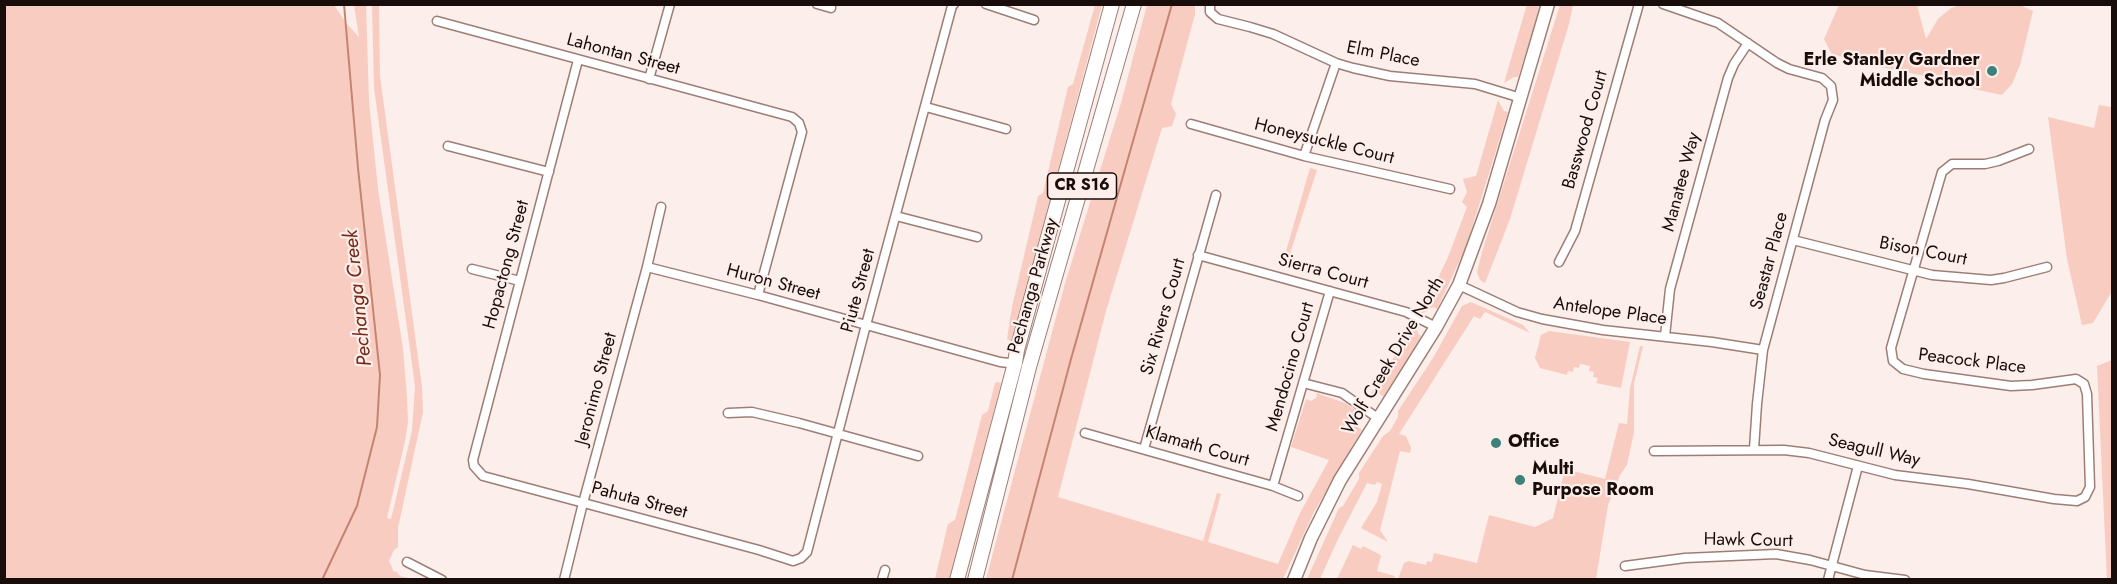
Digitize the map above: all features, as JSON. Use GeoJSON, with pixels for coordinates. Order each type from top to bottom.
{"type":"FeatureCollection","features":[{"type":"Feature","properties":{"kind":"main road","name":"Pechanga Parkway"},"geometry":{"type":"LineString","coordinates":[[975,579],[1022,365],[1017,350],[1112,4]]}},
{"type":"Feature","properties":{"kind":"main road","name":"Pechanga Parkway"},"geometry":{"type":"LineString","coordinates":[[957,579],[1134,4]]}},
{"type":"Feature","properties":{"kind":"street"},"geometry":{"type":"LineString","coordinates":[[649,79],[670,4]]}},
{"type":"Feature","properties":{"kind":"street"},"geometry":{"type":"LineString","coordinates":[[817,4],[831,8]]}},
{"type":"Feature","properties":{"kind":"street","name":"Piute Street"},"geometry":{"type":"LineString","coordinates":[[785,559],[793,561],[801,558],[807,552],[866,325],[954,4]]}},
{"type":"Feature","properties":{"kind":"street"},"geometry":{"type":"LineString","coordinates":[[986,4],[1035,20]]}},
{"type":"Feature","properties":{"kind":"street","name":"Wolf Creek Drive North"},"geometry":{"type":"LineString","coordinates":[[1294,579],[1311,538],[1340,480],[1436,327],[1459,285],[1489,204],[1548,4]]}},
{"type":"Feature","properties":{"kind":"street","name":"Basswood Court"},"geometry":{"type":"LineString","coordinates":[[1559,262],[1575,231],[1638,4]]}},
{"type":"Feature","properties":{"kind":"street"},"geometry":{"type":"LineString","coordinates":[[1663,4],[1719,23],[1748,43]]}},
{"type":"Feature","properties":{"kind":"street","name":"Elm Place"},"geometry":{"type":"LineString","coordinates":[[1210,8],[1218,20],[1273,34],[1336,63],[1390,76],[1475,84],[1521,98]]}},
{"type":"Feature","properties":{"kind":"street","name":"Lahontan Street"},"geometry":{"type":"LineString","coordinates":[[437,21],[792,117],[800,123],[802,132],[758,295]]}},
{"type":"Feature","properties":{"kind":"street","name":"Seastar Place"},"geometry":{"type":"LineString","coordinates":[[1748,43],[1789,69],[1822,78],[1831,86],[1833,99],[1825,120],[1763,350],[1754,449]]}},
{"type":"Feature","properties":{"kind":"street","name":"Manatee Way"},"geometry":{"type":"LineString","coordinates":[[1665,336],[1670,289],[1725,89],[1734,64],[1748,43]]}},
{"type":"Feature","properties":{"kind":"street","name":"Hopactong Street"},"geometry":{"type":"LineString","coordinates":[[483,476],[477,471],[473,460],[579,60]]}},
{"type":"Feature","properties":{"kind":"street"},"geometry":{"type":"LineString","coordinates":[[1304,156],[1336,63]]}},
{"type":"Feature","properties":{"kind":"street"},"geometry":{"type":"LineString","coordinates":[[926,106],[1006,129]]}},
{"type":"Feature","properties":{"kind":"street","name":"Honeysuckle Court"},"geometry":{"type":"LineString","coordinates":[[1191,124],[1304,156],[1449,189]]}},
{"type":"Feature","properties":{"kind":"street"},"geometry":{"type":"LineString","coordinates":[[448,146],[549,172]]}},
{"type":"Feature","properties":{"kind":"street"},"geometry":{"type":"LineString","coordinates":[[1914,271],[1934,194],[1945,168],[1952,164],[1985,164],[2029,149]]}},
{"type":"Feature","properties":{"kind":"street","name":"Six Rivers Court"},"geometry":{"type":"LineString","coordinates":[[1144,449],[1216,195]]}},
{"type":"Feature","properties":{"kind":"street","name":"Jeronimo Street"},"geometry":{"type":"LineString","coordinates":[[564,579],[662,207]]}},
{"type":"Feature","properties":{"kind":"street"},"geometry":{"type":"LineString","coordinates":[[896,216],[977,237]]}},
{"type":"Feature","properties":{"kind":"street","name":"Bison Court"},"geometry":{"type":"LineString","coordinates":[[1793,240],[1932,274],[1991,279],[2011,277],[2047,267]]}},
{"type":"Feature","properties":{"kind":"street","name":"Sierra Court"},"geometry":{"type":"LineString","coordinates":[[1198,255],[1406,312],[1436,327]]}},
{"type":"Feature","properties":{"kind":"street","name":"Huron Street"},"geometry":{"type":"LineString","coordinates":[[647,267],[758,295],[1000,362],[1022,365]]}},
{"type":"Feature","properties":{"kind":"street"},"geometry":{"type":"LineString","coordinates":[[472,269],[520,281]]}},
{"type":"Feature","properties":{"kind":"street","name":"Peacock Place"},"geometry":{"type":"LineString","coordinates":[[1914,271],[1890,348],[1893,362],[1903,369],[1924,374],[2011,386],[2032,386],[2076,380],[2084,384],[2087,394],[2090,487],[2085,497]]}},
{"type":"Feature","properties":{"kind":"street","name":"Antelope Place"},"geometry":{"type":"LineString","coordinates":[[1459,285],[1517,312],[1542,319],[1603,330],[1763,350]]}},
{"type":"Feature","properties":{"kind":"street","name":"Mendocino Court"},"geometry":{"type":"LineString","coordinates":[[1273,486],[1330,291]]}},
{"type":"Feature","properties":{"kind":"street"},"geometry":{"type":"LineString","coordinates":[[1303,383],[1342,393],[1379,419]]}},
{"type":"Feature","properties":{"kind":"street"},"geometry":{"type":"LineString","coordinates":[[728,412],[752,412],[918,456]]}},
{"type":"Feature","properties":{"kind":"street","name":"Klamath Court"},"geometry":{"type":"LineString","coordinates":[[1084,433],[1273,486],[1298,496]]}},
{"type":"Feature","properties":{"kind":"street","name":"Seagull Way"},"geometry":{"type":"LineString","coordinates":[[1654,451],[1784,450],[1809,453],[1895,475],[1968,484],[2054,499],[2077,501],[2085,497]]}},
{"type":"Feature","properties":{"kind":"street"},"geometry":{"type":"LineString","coordinates":[[1828,579],[1858,466]]}},
{"type":"Feature","properties":{"kind":"street","name":"Pahuta Street"},"geometry":{"type":"LineString","coordinates":[[483,476],[785,559]]}},
{"type":"Feature","properties":{"kind":"street","name":"Hawk Court"},"geometry":{"type":"LineString","coordinates":[[1625,566],[1685,558],[1765,554],[1810,560],[1865,575],[1905,579]]}},
{"type":"Feature","properties":{"kind":"street"},"geometry":{"type":"LineString","coordinates":[[407,562],[441,579]]}},
{"type":"Feature","properties":{"kind":"street"},"geometry":{"type":"LineString","coordinates":[[882,579],[885,570]]}},
{"type":"Feature","properties":{"kind":"shaded area"},"geometry":{"type":"Polygon","coordinates":[[[1527,4],[1540,5],[1537,18],[1518,77],[1504,83],[1527,4]]]}},
{"type":"Feature","properties":{"kind":"shaded area"},"geometry":{"type":"Polygon","coordinates":[[[4,5],[334,5],[359,37],[354,5],[366,5],[369,101],[378,189],[403,349],[407,397],[408,422],[387,518],[391,519],[412,431],[415,386],[374,88],[372,5],[379,5],[380,76],[422,387],[423,412],[398,528],[398,547],[389,561],[394,572],[412,579],[5,579],[4,5]]]}},
{"type":"Feature","properties":{"kind":"shaded area"},"geometry":{"type":"Polygon","coordinates":[[[1095,5],[1102,5],[1012,342],[1007,339],[1012,307],[1038,196],[1043,193],[1068,87],[1073,84],[1095,5]]]}},
{"type":"Feature","properties":{"kind":"shaded area"},"geometry":{"type":"Polygon","coordinates":[[[1147,5],[1195,5],[1195,14],[1171,104],[1176,114],[1172,126],[1162,128],[1106,311],[1058,497],[1203,541],[1217,493],[1221,494],[1208,542],[1278,564],[1300,513],[1329,460],[1291,447],[1306,399],[1311,401],[1317,397],[1316,393],[1345,403],[1358,412],[1355,416],[1358,427],[1362,430],[1314,512],[1283,579],[986,579],[1066,280],[1121,103],[1147,5]]]}},
{"type":"Feature","properties":{"kind":"shaded area"},"geometry":{"type":"Polygon","coordinates":[[[1560,5],[1573,5],[1569,24],[1510,219],[1485,283],[1480,280],[1477,272],[1482,252],[1560,5]]]}},
{"type":"Feature","properties":{"kind":"shaded area"},"geometry":{"type":"Polygon","coordinates":[[[1839,5],[1917,5],[1926,39],[1938,19],[1951,8],[1960,5],[2020,5],[2033,11],[2020,65],[2012,84],[2002,95],[1978,90],[1925,71],[1924,76],[1853,61],[1831,53],[1824,39],[1839,5]]]}},
{"type":"Feature","properties":{"kind":"shaded area"},"geometry":{"type":"Polygon","coordinates":[[[1498,100],[1504,111],[1508,112],[1466,247],[1437,309],[1433,307],[1421,314],[1448,257],[1467,207],[1462,202],[1467,192],[1463,179],[1476,176],[1498,100]]]}},
{"type":"Feature","properties":{"kind":"shaded area"},"geometry":{"type":"Polygon","coordinates":[[[2099,105],[2112,109],[2112,291],[2093,323],[2082,325],[2067,259],[2048,117],[2094,128],[2099,105]]]}},
{"type":"Feature","properties":{"kind":"shaded area"},"geometry":{"type":"Polygon","coordinates":[[[1310,168],[1317,170],[1286,266],[1282,265],[1310,168]]]}},
{"type":"Feature","properties":{"kind":"shaded area"},"geometry":{"type":"Polygon","coordinates":[[[1471,302],[1523,325],[1530,333],[1485,312],[1480,319],[1474,316],[1399,434],[1406,436],[1411,448],[1410,453],[1400,451],[1380,530],[1388,542],[1361,528],[1377,502],[1382,484],[1367,483],[1320,579],[1307,579],[1339,508],[1343,506],[1359,479],[1359,473],[1383,436],[1390,431],[1398,417],[1398,411],[1433,358],[1462,306],[1471,302]]]}},
{"type":"Feature","properties":{"kind":"shaded area"},"geometry":{"type":"Polygon","coordinates":[[[1416,322],[1418,334],[1421,336],[1406,362],[1383,397],[1379,393],[1370,395],[1416,322]]]}},
{"type":"Feature","properties":{"kind":"shaded area"},"geometry":{"type":"Polygon","coordinates":[[[1549,331],[1630,342],[1621,388],[1596,383],[1598,378],[1593,377],[1594,372],[1589,371],[1590,366],[1580,364],[1579,368],[1574,367],[1573,372],[1568,371],[1567,375],[1540,368],[1535,358],[1541,335],[1549,331]]]}},
{"type":"Feature","properties":{"kind":"shaded area"},"geometry":{"type":"Polygon","coordinates":[[[1640,346],[1643,346],[1634,384],[1634,432],[1627,465],[1620,475],[1608,505],[1596,579],[1398,579],[1404,563],[1408,561],[1426,565],[1427,561],[1432,562],[1434,553],[1477,563],[1489,515],[1535,527],[1553,518],[1565,469],[1605,479],[1619,423],[1627,424],[1630,388],[1640,346]]]}},
{"type":"Feature","properties":{"kind":"shaded area"},"geometry":{"type":"Polygon","coordinates":[[[2112,360],[2112,579],[2107,580],[2097,366],[2112,360]]]}},
{"type":"Feature","properties":{"kind":"shaded area"},"geometry":{"type":"Polygon","coordinates":[[[997,382],[1001,383],[950,579],[935,579],[948,524],[955,520],[982,415],[988,411],[997,382]]]}},
{"type":"Feature","properties":{"kind":"shaded area"},"geometry":{"type":"Polygon","coordinates":[[[1353,545],[1361,549],[1363,546],[1379,554],[1381,556],[1377,571],[1395,576],[1394,579],[1337,579],[1353,545]]]}},
{"type":"Feature","properties":{"kind":"waterway","name":"Pechanga Creek"},"geometry":{"type":"LineString","coordinates":[[322,580],[357,506],[377,427],[380,375],[358,168],[344,4]]}},
{"type":"Feature","properties":{"kind":"waterway"},"geometry":{"type":"LineString","coordinates":[[1012,580],[1071,359],[1172,4]]}},
{"type":"Feature","properties":{"kind":"place","name":"Erle Stanley Gardner Middle School"},"geometry":{"type":"Point","coordinates":[1992,71]}},
{"type":"Feature","properties":{"kind":"place","name":"Office"},"geometry":{"type":"Point","coordinates":[1496,443]}},
{"type":"Feature","properties":{"kind":"place","name":"Multi Purpose Room"},"geometry":{"type":"Point","coordinates":[1520,480]}}]}
